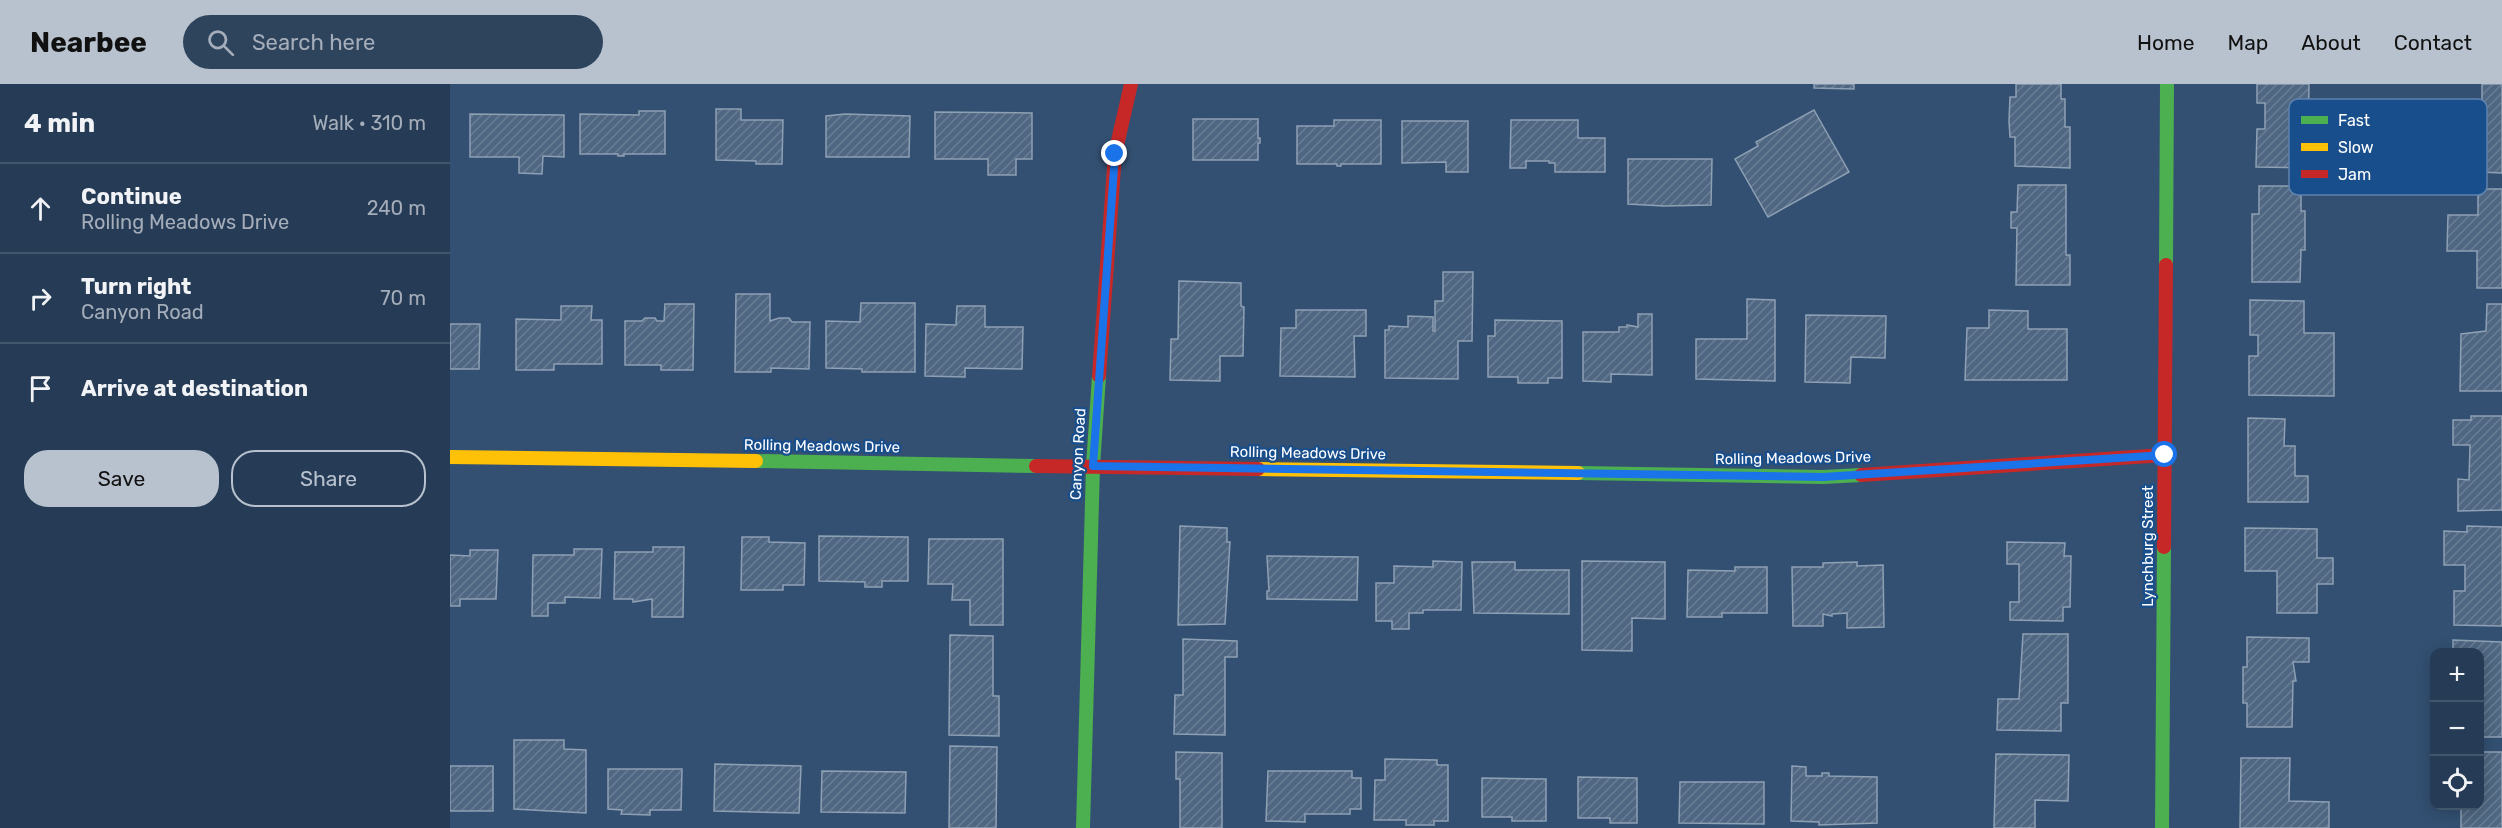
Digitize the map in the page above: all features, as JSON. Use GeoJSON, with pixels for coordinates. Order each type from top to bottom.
{"type":"FeatureCollection","features":[{"type":"Feature","properties":{"kind":"street","name":"Canyon Road"},"geometry":{"type":"LineString","coordinates":[[1083,828],[1093,466],[1115,154],[1131,84]]}},
{"type":"Feature","properties":{"kind":"street","name":"Lynchburg Street"},"geometry":{"type":"LineString","coordinates":[[2162,828],[2167,84]]}},
{"type":"Feature","properties":{"kind":"street","name":"Rolling Meadows Drive"},"geometry":{"type":"LineString","coordinates":[[450,456],[1823,477],[2165,455]]}},
{"type":"Feature","properties":{"kind":"building"},"geometry":{"type":"Polygon","coordinates":[[[1814,84],[1854,84],[1854,89],[1814,88],[1814,84]]]}},
{"type":"Feature","properties":{"kind":"building"},"geometry":{"type":"Polygon","coordinates":[[[2016,84],[2061,84],[2061,99],[2065,99],[2065,127],[2070,127],[2070,168],[2015,166],[2015,137],[2010,137],[2009,121],[2010,97],[2016,97],[2016,84]]]}},
{"type":"Feature","properties":{"kind":"building"},"geometry":{"type":"Polygon","coordinates":[[[2257,84],[2309,84],[2309,99],[2289,99],[2289,168],[2256,167],[2257,129],[2265,129],[2265,103],[2257,103],[2257,84]]]}},
{"type":"Feature","properties":{"kind":"building"},"geometry":{"type":"Polygon","coordinates":[[[2482,84],[2502,84],[2502,173],[2487,172],[2487,99],[2482,99],[2482,84]]]}},
{"type":"Feature","properties":{"kind":"building"},"geometry":{"type":"Polygon","coordinates":[[[716,109],[741,109],[741,120],[783,120],[782,164],[716,160],[716,109]]]}},
{"type":"Feature","properties":{"kind":"building"},"geometry":{"type":"Polygon","coordinates":[[[1814,110],[1849,172],[1768,217],[1735,159],[1758,146],[1756,142],[1814,110]]]}},
{"type":"Feature","properties":{"kind":"building"},"geometry":{"type":"Polygon","coordinates":[[[639,111],[665,111],[665,154],[618,156],[618,154],[580,154],[580,114],[639,115],[639,111]]]}},
{"type":"Feature","properties":{"kind":"building"},"geometry":{"type":"Polygon","coordinates":[[[935,112],[1032,113],[1032,159],[1016,159],[1016,175],[988,175],[988,159],[935,159],[935,112]]]}},
{"type":"Feature","properties":{"kind":"building"},"geometry":{"type":"Polygon","coordinates":[[[470,114],[564,115],[564,157],[543,156],[542,174],[519,173],[519,157],[470,157],[470,114]]]}},
{"type":"Feature","properties":{"kind":"building"},"geometry":{"type":"Polygon","coordinates":[[[845,114],[910,116],[909,157],[826,157],[826,116],[845,114]]]}},
{"type":"Feature","properties":{"kind":"building"},"geometry":{"type":"Polygon","coordinates":[[[1193,119],[1258,119],[1260,143],[1258,143],[1258,160],[1193,160],[1193,119]]]}},
{"type":"Feature","properties":{"kind":"building"},"geometry":{"type":"Polygon","coordinates":[[[1334,120],[1381,120],[1381,164],[1341,164],[1337,166],[1337,164],[1297,164],[1297,126],[1334,126],[1334,120]]]}},
{"type":"Feature","properties":{"kind":"building"},"geometry":{"type":"Polygon","coordinates":[[[1511,120],[1578,120],[1578,138],[1605,138],[1605,172],[1555,172],[1555,163],[1549,163],[1549,161],[1526,161],[1526,168],[1510,168],[1511,120]]]}},
{"type":"Feature","properties":{"kind":"building"},"geometry":{"type":"Polygon","coordinates":[[[1402,121],[1468,121],[1468,172],[1446,172],[1446,162],[1402,163],[1402,121]]]}},
{"type":"Feature","properties":{"kind":"building"},"geometry":{"type":"Polygon","coordinates":[[[1628,159],[1712,159],[1711,205],[1628,204],[1628,159]]]}},
{"type":"Feature","properties":{"kind":"building"},"geometry":{"type":"Polygon","coordinates":[[[2018,185],[2066,185],[2066,255],[2070,255],[2070,285],[2016,285],[2017,228],[2011,228],[2011,212],[2017,212],[2018,185]]]}},
{"type":"Feature","properties":{"kind":"building"},"geometry":{"type":"Polygon","coordinates":[[[2259,186],[2289,186],[2289,195],[2301,195],[2301,211],[2305,211],[2305,250],[2301,250],[2300,282],[2252,282],[2252,214],[2259,214],[2259,186]]]}},
{"type":"Feature","properties":{"kind":"building"},"geometry":{"type":"Polygon","coordinates":[[[2487,189],[2502,189],[2502,288],[2477,288],[2477,251],[2447,251],[2448,215],[2478,215],[2478,195],[2487,195],[2487,189]]]}},
{"type":"Feature","properties":{"kind":"building"},"geometry":{"type":"Polygon","coordinates":[[[1443,272],[1473,272],[1472,341],[1458,341],[1458,379],[1385,378],[1385,330],[1389,330],[1389,326],[1408,327],[1408,316],[1433,317],[1433,331],[1435,331],[1435,301],[1443,301],[1443,272]]]}},
{"type":"Feature","properties":{"kind":"building"},"geometry":{"type":"Polygon","coordinates":[[[1179,281],[1241,283],[1241,306],[1244,307],[1243,356],[1220,356],[1220,381],[1170,380],[1171,339],[1178,339],[1179,281]]]}},
{"type":"Feature","properties":{"kind":"building"},"geometry":{"type":"Polygon","coordinates":[[[736,294],[770,294],[770,321],[789,318],[792,322],[810,322],[809,369],[771,368],[771,372],[735,372],[736,294]]]}},
{"type":"Feature","properties":{"kind":"building"},"geometry":{"type":"Polygon","coordinates":[[[1747,299],[1775,300],[1775,381],[1696,379],[1696,339],[1747,339],[1747,299]]]}},
{"type":"Feature","properties":{"kind":"building"},"geometry":{"type":"Polygon","coordinates":[[[2250,300],[2304,301],[2304,333],[2334,333],[2334,396],[2249,395],[2249,356],[2258,356],[2258,335],[2250,335],[2250,300]]]}},
{"type":"Feature","properties":{"kind":"building"},"geometry":{"type":"Polygon","coordinates":[[[861,303],[915,303],[915,372],[862,372],[862,369],[826,368],[826,321],[860,322],[861,303]]]}},
{"type":"Feature","properties":{"kind":"building"},"geometry":{"type":"Polygon","coordinates":[[[665,304],[694,304],[693,370],[661,370],[661,365],[625,365],[625,321],[655,318],[657,321],[664,321],[665,304]]]}},
{"type":"Feature","properties":{"kind":"building"},"geometry":{"type":"Polygon","coordinates":[[[2487,304],[2502,304],[2502,391],[2460,391],[2461,334],[2486,331],[2487,304]]]}},
{"type":"Feature","properties":{"kind":"building"},"geometry":{"type":"Polygon","coordinates":[[[561,306],[592,306],[591,320],[602,320],[602,364],[554,364],[554,370],[516,370],[516,319],[561,320],[561,306]]]}},
{"type":"Feature","properties":{"kind":"building"},"geometry":{"type":"Polygon","coordinates":[[[957,306],[985,306],[985,327],[1023,327],[1022,369],[965,368],[965,377],[925,376],[926,324],[956,325],[957,306]]]}},
{"type":"Feature","properties":{"kind":"building"},"geometry":{"type":"Polygon","coordinates":[[[1296,310],[1366,310],[1366,336],[1354,336],[1355,377],[1280,376],[1281,328],[1296,328],[1296,310]]]}},
{"type":"Feature","properties":{"kind":"building"},"geometry":{"type":"Polygon","coordinates":[[[1989,310],[2028,311],[2028,329],[2067,329],[2067,380],[1965,380],[1967,328],[1989,328],[1989,310]]]}},
{"type":"Feature","properties":{"kind":"building"},"geometry":{"type":"Polygon","coordinates":[[[1638,314],[1652,314],[1652,375],[1611,374],[1611,382],[1583,381],[1583,332],[1619,332],[1619,327],[1627,327],[1627,325],[1638,327],[1638,314]]]}},
{"type":"Feature","properties":{"kind":"building"},"geometry":{"type":"Polygon","coordinates":[[[1806,315],[1886,316],[1885,358],[1851,357],[1850,383],[1805,382],[1806,315]]]}},
{"type":"Feature","properties":{"kind":"building"},"geometry":{"type":"Polygon","coordinates":[[[1495,320],[1562,321],[1562,378],[1548,378],[1548,383],[1518,383],[1518,377],[1488,377],[1488,336],[1495,336],[1495,320]]]}},
{"type":"Feature","properties":{"kind":"building"},"geometry":{"type":"Polygon","coordinates":[[[450,324],[480,324],[479,369],[450,369],[450,324]]]}},
{"type":"Feature","properties":{"kind":"building"},"geometry":{"type":"Polygon","coordinates":[[[2471,416],[2502,416],[2502,510],[2458,511],[2458,479],[2469,480],[2470,445],[2453,445],[2453,420],[2471,420],[2471,416]]]}},
{"type":"Feature","properties":{"kind":"building"},"geometry":{"type":"Polygon","coordinates":[[[2248,418],[2285,419],[2284,446],[2295,446],[2295,476],[2308,476],[2308,502],[2248,502],[2248,418]]]}},
{"type":"Feature","properties":{"kind":"building"},"geometry":{"type":"Polygon","coordinates":[[[1180,526],[1227,528],[1227,542],[1230,542],[1225,624],[1178,625],[1180,526]]]}},
{"type":"Feature","properties":{"kind":"building"},"geometry":{"type":"Polygon","coordinates":[[[2467,526],[2502,527],[2502,626],[2454,625],[2454,591],[2465,591],[2465,565],[2444,565],[2444,531],[2467,532],[2467,526]]]}},
{"type":"Feature","properties":{"kind":"building"},"geometry":{"type":"Polygon","coordinates":[[[2245,528],[2317,529],[2317,558],[2333,558],[2333,584],[2317,584],[2317,613],[2277,613],[2277,571],[2245,571],[2245,528]]]}},
{"type":"Feature","properties":{"kind":"building"},"geometry":{"type":"Polygon","coordinates":[[[819,536],[908,537],[908,581],[882,581],[882,587],[865,587],[865,582],[819,581],[819,536]]]}},
{"type":"Feature","properties":{"kind":"building"},"geometry":{"type":"Polygon","coordinates":[[[742,537],[769,537],[769,542],[805,543],[804,585],[783,585],[783,590],[741,590],[742,537]]]}},
{"type":"Feature","properties":{"kind":"building"},"geometry":{"type":"Polygon","coordinates":[[[929,539],[1003,539],[1003,625],[970,625],[970,600],[952,600],[953,584],[928,584],[929,539]]]}},
{"type":"Feature","properties":{"kind":"building"},"geometry":{"type":"Polygon","coordinates":[[[2007,542],[2065,543],[2064,556],[2071,556],[2070,607],[2063,607],[2063,621],[2010,620],[2010,602],[2019,602],[2019,564],[2007,564],[2007,542]]]}},
{"type":"Feature","properties":{"kind":"building"},"geometry":{"type":"Polygon","coordinates":[[[653,547],[684,547],[683,617],[652,617],[652,599],[633,602],[633,599],[614,599],[615,552],[653,552],[653,547]]]}},
{"type":"Feature","properties":{"kind":"building"},"geometry":{"type":"Polygon","coordinates":[[[574,549],[602,549],[600,598],[565,597],[565,603],[548,603],[548,616],[532,616],[533,555],[574,555],[574,549]]]}},
{"type":"Feature","properties":{"kind":"building"},"geometry":{"type":"Polygon","coordinates":[[[470,550],[498,550],[496,599],[460,599],[460,606],[450,606],[450,555],[470,556],[470,550]]]}},
{"type":"Feature","properties":{"kind":"building"},"geometry":{"type":"Polygon","coordinates":[[[1267,556],[1358,557],[1357,600],[1267,599],[1267,591],[1269,591],[1267,556]]]}},
{"type":"Feature","properties":{"kind":"building"},"geometry":{"type":"Polygon","coordinates":[[[1433,561],[1462,562],[1461,610],[1423,610],[1423,613],[1409,613],[1409,629],[1392,629],[1392,621],[1376,621],[1376,583],[1394,583],[1394,566],[1433,567],[1433,561]]]}},
{"type":"Feature","properties":{"kind":"building"},"geometry":{"type":"Polygon","coordinates":[[[1582,561],[1665,562],[1665,619],[1632,618],[1632,651],[1582,650],[1582,561]]]}},
{"type":"Feature","properties":{"kind":"building"},"geometry":{"type":"Polygon","coordinates":[[[1472,562],[1515,562],[1515,570],[1569,570],[1569,614],[1474,613],[1472,562]]]}},
{"type":"Feature","properties":{"kind":"building"},"geometry":{"type":"Polygon","coordinates":[[[1857,562],[1857,566],[1883,565],[1884,627],[1847,628],[1847,613],[1832,614],[1832,616],[1823,614],[1823,626],[1793,626],[1792,567],[1823,567],[1823,563],[1857,562]]]}},
{"type":"Feature","properties":{"kind":"building"},"geometry":{"type":"Polygon","coordinates":[[[1735,567],[1767,567],[1767,613],[1722,613],[1722,617],[1687,617],[1688,570],[1735,571],[1735,567]]]}},
{"type":"Feature","properties":{"kind":"building"},"geometry":{"type":"Polygon","coordinates":[[[2023,634],[2068,634],[2068,703],[2061,703],[2061,731],[1997,730],[1998,699],[2019,699],[2023,634]]]}},
{"type":"Feature","properties":{"kind":"building"},"geometry":{"type":"Polygon","coordinates":[[[950,635],[993,636],[993,696],[999,696],[999,736],[949,735],[950,635]]]}},
{"type":"Feature","properties":{"kind":"building"},"geometry":{"type":"Polygon","coordinates":[[[2247,637],[2309,638],[2309,662],[2293,662],[2296,681],[2293,681],[2292,727],[2247,727],[2247,703],[2243,703],[2243,667],[2247,667],[2247,637]]]}},
{"type":"Feature","properties":{"kind":"building"},"geometry":{"type":"Polygon","coordinates":[[[1183,639],[1237,641],[1237,657],[1225,657],[1225,735],[1174,734],[1175,695],[1183,695],[1183,639]]]}},
{"type":"Feature","properties":{"kind":"building"},"geometry":{"type":"Polygon","coordinates":[[[2453,640],[2502,642],[2502,737],[2484,737],[2484,648],[2453,648],[2453,640]]]}},
{"type":"Feature","properties":{"kind":"building"},"geometry":{"type":"Polygon","coordinates":[[[514,740],[564,740],[564,749],[586,750],[586,813],[514,809],[514,740]]]}},
{"type":"Feature","properties":{"kind":"building"},"geometry":{"type":"Polygon","coordinates":[[[950,746],[997,747],[996,828],[949,828],[950,746]]]}},
{"type":"Feature","properties":{"kind":"building"},"geometry":{"type":"Polygon","coordinates":[[[1176,752],[1222,753],[1222,828],[1180,828],[1180,779],[1176,779],[1176,752]]]}},
{"type":"Feature","properties":{"kind":"building"},"geometry":{"type":"Polygon","coordinates":[[[2484,752],[2502,752],[2502,828],[2461,828],[2461,810],[2484,810],[2484,752]]]}},
{"type":"Feature","properties":{"kind":"building"},"geometry":{"type":"Polygon","coordinates":[[[1996,754],[2069,755],[2068,801],[2035,800],[2035,828],[1994,828],[1996,754]]]}},
{"type":"Feature","properties":{"kind":"building"},"geometry":{"type":"Polygon","coordinates":[[[2241,758],[2290,758],[2289,801],[2329,802],[2329,828],[2240,828],[2241,758]]]}},
{"type":"Feature","properties":{"kind":"building"},"geometry":{"type":"Polygon","coordinates":[[[1385,759],[1437,760],[1437,765],[1448,765],[1448,821],[1434,821],[1434,825],[1406,825],[1406,820],[1374,820],[1375,780],[1385,780],[1385,759]]]}},
{"type":"Feature","properties":{"kind":"building"},"geometry":{"type":"Polygon","coordinates":[[[715,764],[801,766],[799,813],[714,811],[715,764]]]}},
{"type":"Feature","properties":{"kind":"building"},"geometry":{"type":"Polygon","coordinates":[[[450,766],[493,766],[493,811],[450,811],[450,766]]]}},
{"type":"Feature","properties":{"kind":"building"},"geometry":{"type":"Polygon","coordinates":[[[1792,766],[1806,767],[1806,776],[1822,776],[1822,773],[1829,773],[1829,776],[1877,777],[1877,823],[1819,825],[1819,822],[1791,821],[1792,766]]]}},
{"type":"Feature","properties":{"kind":"building"},"geometry":{"type":"Polygon","coordinates":[[[608,769],[682,769],[681,810],[650,810],[650,815],[621,814],[622,810],[608,809],[608,769]]]}},
{"type":"Feature","properties":{"kind":"building"},"geometry":{"type":"Polygon","coordinates":[[[822,771],[906,772],[905,813],[821,812],[822,771]]]}},
{"type":"Feature","properties":{"kind":"building"},"geometry":{"type":"Polygon","coordinates":[[[1268,771],[1352,771],[1352,778],[1361,778],[1361,809],[1350,809],[1350,814],[1305,814],[1305,822],[1266,821],[1268,771]]]}},
{"type":"Feature","properties":{"kind":"building"},"geometry":{"type":"Polygon","coordinates":[[[1578,777],[1637,778],[1637,823],[1610,823],[1610,818],[1578,818],[1578,777]]]}},
{"type":"Feature","properties":{"kind":"building"},"geometry":{"type":"Polygon","coordinates":[[[1482,778],[1546,779],[1546,821],[1512,821],[1512,817],[1482,817],[1482,778]]]}},
{"type":"Feature","properties":{"kind":"building"},"geometry":{"type":"Polygon","coordinates":[[[1680,782],[1764,782],[1764,824],[1679,823],[1680,782]]]}},
{"type":"Feature","properties":{"kind":"traffic: fast"},"geometry":{"type":"LineString","coordinates":[[2166,265],[2167,84]]}},
{"type":"Feature","properties":{"kind":"traffic: fast"},"geometry":{"type":"LineString","coordinates":[[1083,828],[1093,466],[1099,376]]}},
{"type":"Feature","properties":{"kind":"traffic: fast"},"geometry":{"type":"LineString","coordinates":[[756,461],[1036,466]]}},
{"type":"Feature","properties":{"kind":"traffic: fast"},"geometry":{"type":"LineString","coordinates":[[1578,473],[1823,477],[1861,475]]}},
{"type":"Feature","properties":{"kind":"traffic: fast"},"geometry":{"type":"LineString","coordinates":[[2162,828],[2164,547]]}},
{"type":"Feature","properties":{"kind":"traffic: slow"},"geometry":{"type":"LineString","coordinates":[[450,457],[756,461]]}},
{"type":"Feature","properties":{"kind":"traffic: slow"},"geometry":{"type":"LineString","coordinates":[[1258,469],[1578,473]]}},
{"type":"Feature","properties":{"kind":"traffic: jam"},"geometry":{"type":"LineString","coordinates":[[1099,376],[1115,154],[1131,84]]}},
{"type":"Feature","properties":{"kind":"traffic: jam"},"geometry":{"type":"LineString","coordinates":[[2164,547],[2166,265]]}},
{"type":"Feature","properties":{"kind":"traffic: jam"},"geometry":{"type":"LineString","coordinates":[[1861,475],[2165,455]]}},
{"type":"Feature","properties":{"kind":"traffic: jam"},"geometry":{"type":"LineString","coordinates":[[1036,466],[1258,469]]}},
{"type":"Feature","properties":{"kind":"route"},"geometry":{"type":"LineString","coordinates":[[1115,154],[1093,466],[1823,477],[2165,455]]}}]}
